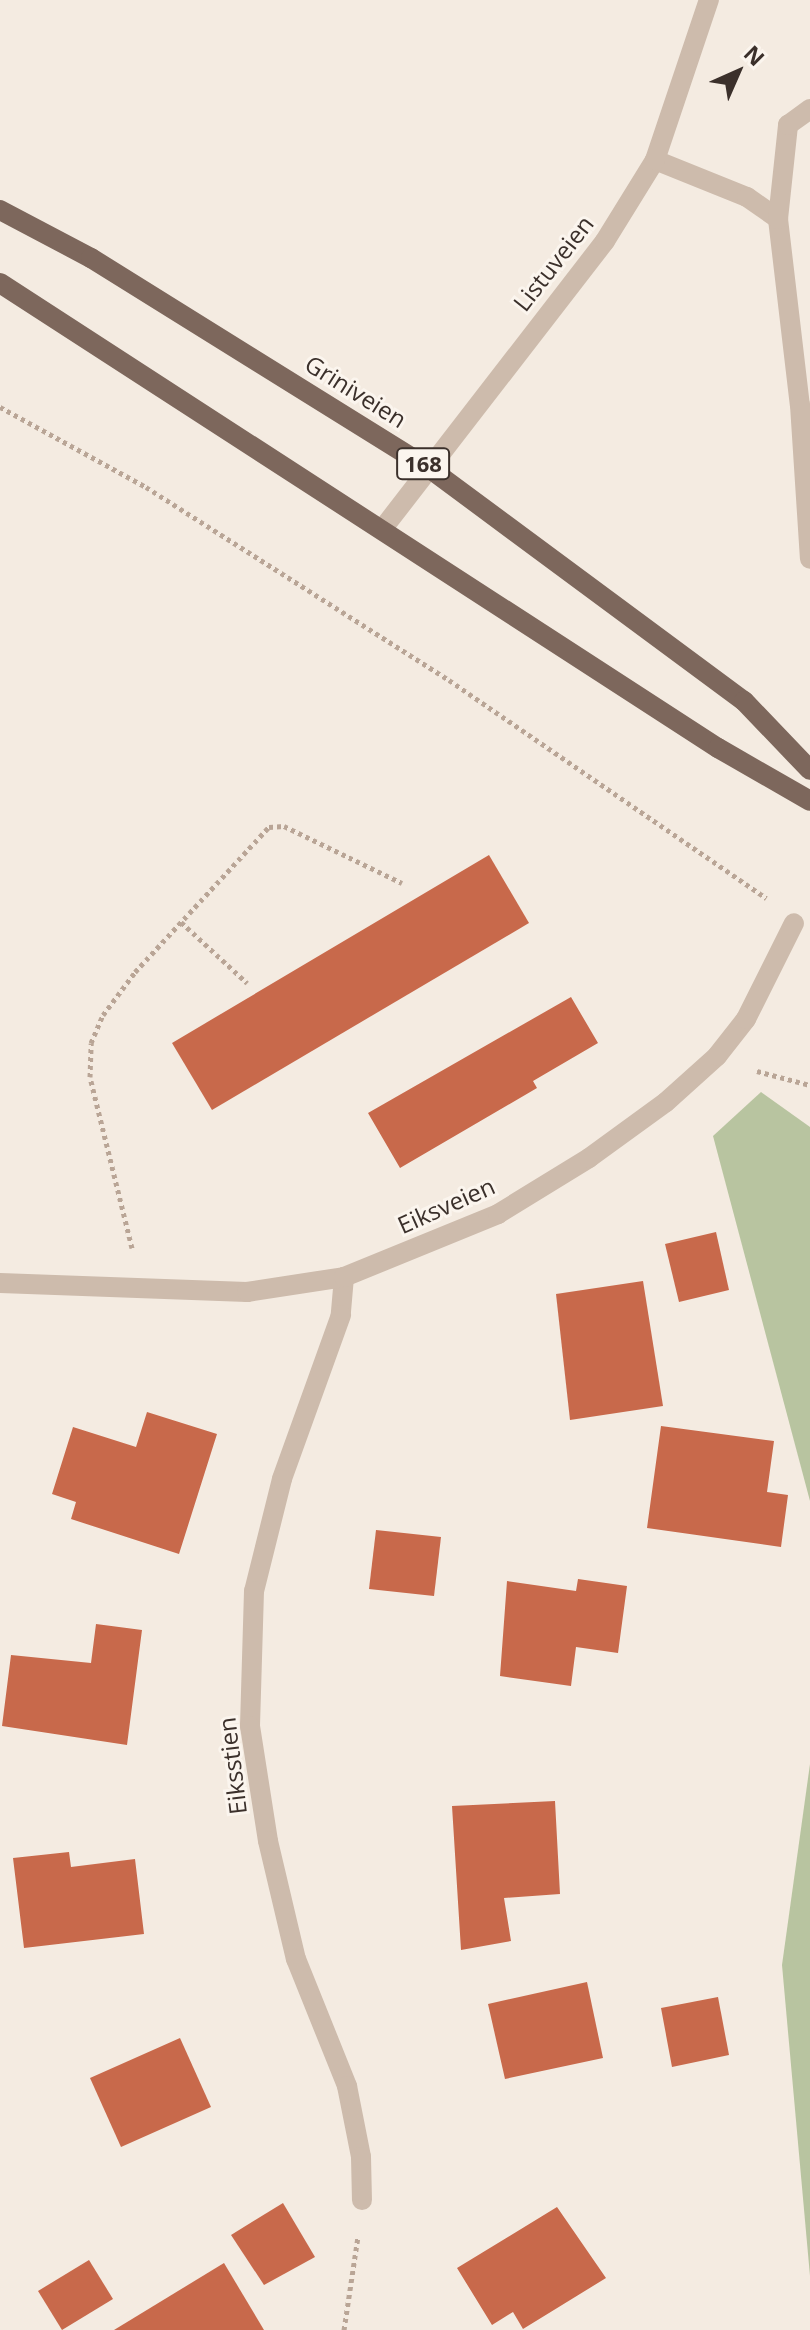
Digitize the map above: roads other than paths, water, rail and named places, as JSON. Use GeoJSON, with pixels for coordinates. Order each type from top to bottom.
{"type":"FeatureCollection","features":[{"type":"Feature","properties":{"kind":"main road","name":"Griniveien"},"geometry":{"type":"LineString","coordinates":[[0,210],[91,258],[429,468],[744,701],[810,770]]}},
{"type":"Feature","properties":{"kind":"main road"},"geometry":{"type":"LineString","coordinates":[[0,283],[384,527],[718,748],[810,801]]}},
{"type":"Feature","properties":{"kind":"street","name":"Listuveien"},"geometry":{"type":"LineString","coordinates":[[384,527],[605,241],[655,160],[709,0]]}},
{"type":"Feature","properties":{"kind":"street"},"geometry":{"type":"LineString","coordinates":[[810,109],[788,125],[778,219],[800,405],[810,559]]}},
{"type":"Feature","properties":{"kind":"street"},"geometry":{"type":"LineString","coordinates":[[655,160],[747,197],[778,219]]}},
{"type":"Feature","properties":{"kind":"street","name":"Eiksveien"},"geometry":{"type":"LineString","coordinates":[[0,1283],[142,1292],[247,1292],[344,1277],[498,1214],[589,1158],[708,1064],[746,1019],[794,923]]}},
{"type":"Feature","properties":{"kind":"street","name":"Eiksstien"},"geometry":{"type":"LineString","coordinates":[[344,1277],[341,1315],[282,1479],[254,1591],[250,1726],[268,1841],[296,1959],[347,2086],[361,2157],[362,2200]]}}]}
